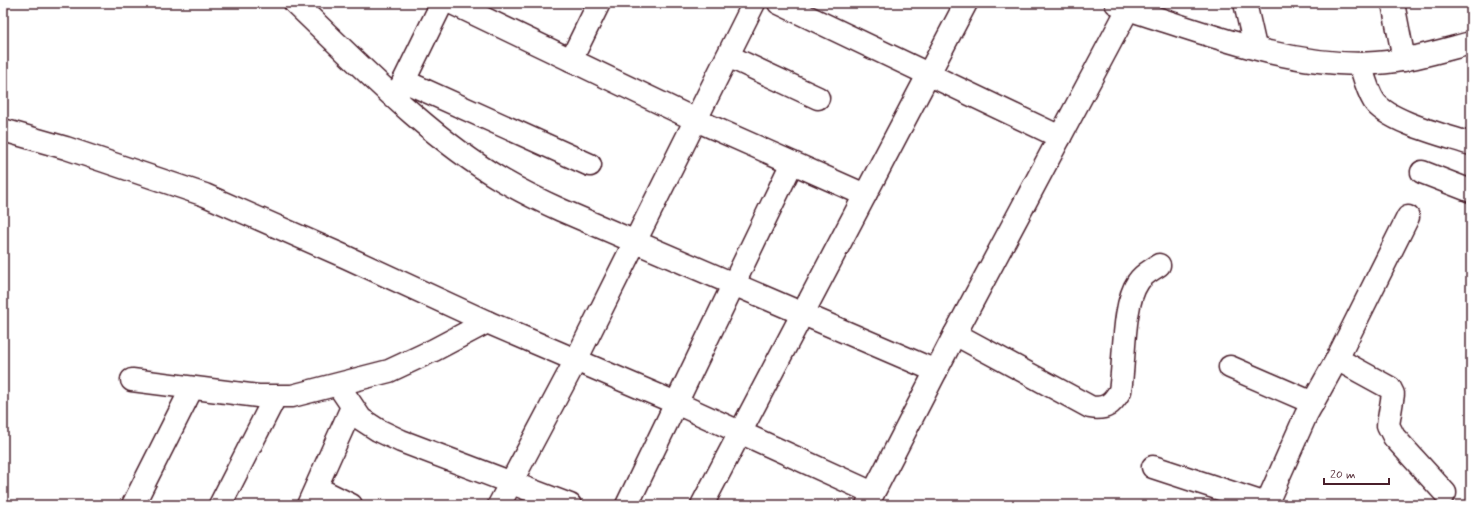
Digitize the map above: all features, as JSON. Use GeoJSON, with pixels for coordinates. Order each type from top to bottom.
{"type":"FeatureCollection","features":[{"type":"Feature","properties":{"kind":"street"},"geometry":{"type":"LineString","coordinates":[[295,3],[400,89],[434,130],[501,179],[561,210],[936,371]]}},
{"type":"Feature","properties":{"kind":"street"},"geometry":{"type":"LineString","coordinates":[[400,89],[442,3]]}},
{"type":"Feature","properties":{"kind":"street"},"geometry":{"type":"LineString","coordinates":[[452,3],[696,120],[865,195]]}},
{"type":"Feature","properties":{"kind":"street"},"geometry":{"type":"LineString","coordinates":[[571,60],[598,3]]}},
{"type":"Feature","properties":{"kind":"street"},"geometry":{"type":"LineString","coordinates":[[499,505],[576,360],[754,3]]}},
{"type":"Feature","properties":{"kind":"street"},"geometry":{"type":"LineString","coordinates":[[779,3],[1060,137]]}},
{"type":"Feature","properties":{"kind":"street"},"geometry":{"type":"LineString","coordinates":[[702,505],[966,3]]}},
{"type":"Feature","properties":{"kind":"street"},"geometry":{"type":"LineString","coordinates":[[1245,3],[1255,47]]}},
{"type":"Feature","properties":{"kind":"street"},"geometry":{"type":"LineString","coordinates":[[1388,4],[1404,60]]}},
{"type":"Feature","properties":{"kind":"street"},"geometry":{"type":"LineString","coordinates":[[3,130],[66,148],[205,195],[346,257],[487,322],[676,403],[740,433],[870,499],[955,334],[1060,137],[1122,6],[1255,47],[1309,59],[1341,64],[1360,64],[1404,60],[1471,43]]}},
{"type":"Feature","properties":{"kind":"street"},"geometry":{"type":"LineString","coordinates":[[728,56],[818,98]]}},
{"type":"Feature","properties":{"kind":"street"},"geometry":{"type":"LineString","coordinates":[[1360,64],[1370,95],[1375,102],[1387,112],[1402,121],[1471,144]]}},
{"type":"Feature","properties":{"kind":"street"},"geometry":{"type":"LineString","coordinates":[[400,89],[590,165]]}},
{"type":"Feature","properties":{"kind":"street"},"geometry":{"type":"LineString","coordinates":[[627,505],[792,163]]}},
{"type":"Feature","properties":{"kind":"street"},"geometry":{"type":"LineString","coordinates":[[1422,172],[1471,191]]}},
{"type":"Feature","properties":{"kind":"street"},"geometry":{"type":"LineString","coordinates":[[1153,467],[1266,505],[1294,441],[1408,217]]}},
{"type":"Feature","properties":{"kind":"street"},"geometry":{"type":"LineString","coordinates":[[955,334],[1090,407],[1099,409],[1108,407],[1120,391],[1128,315],[1134,290],[1146,273],[1159,265]]}},
{"type":"Feature","properties":{"kind":"street"},"geometry":{"type":"LineString","coordinates":[[132,380],[275,397],[308,393],[389,370],[408,363],[487,322]]}},
{"type":"Feature","properties":{"kind":"street"},"geometry":{"type":"LineString","coordinates":[[1337,358],[1390,388],[1393,394],[1388,426],[1394,437],[1445,493]]}},
{"type":"Feature","properties":{"kind":"street"},"geometry":{"type":"LineString","coordinates":[[1230,367],[1313,403]]}},
{"type":"Feature","properties":{"kind":"street"},"geometry":{"type":"LineString","coordinates":[[338,385],[361,419],[378,430],[570,505]]}},
{"type":"Feature","properties":{"kind":"street"},"geometry":{"type":"LineString","coordinates":[[133,505],[192,388]]}},
{"type":"Feature","properties":{"kind":"street"},"geometry":{"type":"LineString","coordinates":[[220,505],[275,397]]}},
{"type":"Feature","properties":{"kind":"street"},"geometry":{"type":"LineString","coordinates":[[351,505],[313,497],[352,407]]}}]}
